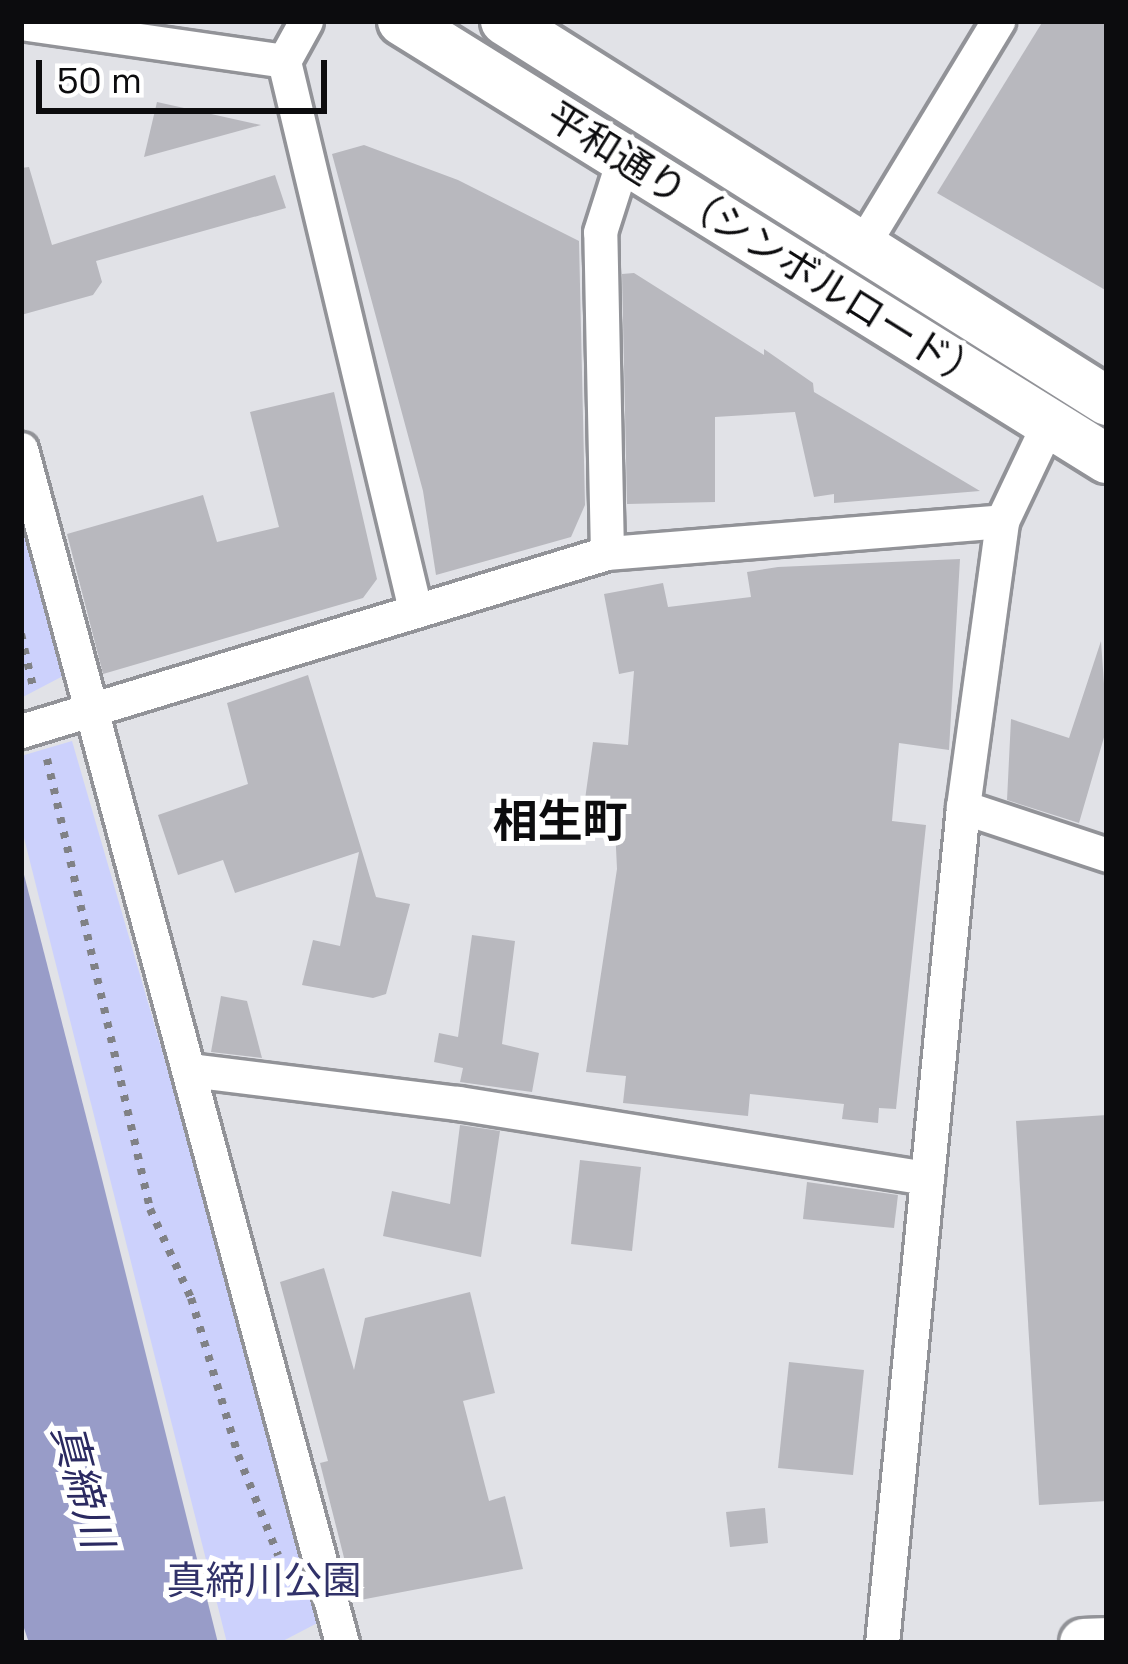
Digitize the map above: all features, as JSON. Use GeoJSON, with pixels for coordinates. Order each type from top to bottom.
{"type":"FeatureCollection","features":[{"type":"Feature","properties":{"kind":"street"},"geometry":{"type":"LineString","coordinates":[[306,21],[284,61],[415,609]]}},
{"type":"Feature","properties":{"kind":"street","name":"平和通り（シンボルロード）"},"geometry":{"type":"LineString","coordinates":[[505,21],[860,250],[1107,401]]}},
{"type":"Feature","properties":{"kind":"street"},"geometry":{"type":"LineString","coordinates":[[860,250],[998,21]]}},
{"type":"Feature","properties":{"kind":"street"},"geometry":{"type":"LineString","coordinates":[[21,22],[284,61]]}},
{"type":"Feature","properties":{"kind":"street","name":"平和通り（シンボルロード）"},"geometry":{"type":"LineString","coordinates":[[404,26],[1107,459]]}},
{"type":"Feature","properties":{"kind":"street"},"geometry":{"type":"LineString","coordinates":[[608,553],[600,232],[622,160]]}},
{"type":"Feature","properties":{"kind":"street"},"geometry":{"type":"LineString","coordinates":[[882,1643],[963,807],[1002,521],[1049,422]]}},
{"type":"Feature","properties":{"kind":"street"},"geometry":{"type":"LineString","coordinates":[[21,449],[342,1643]]}},
{"type":"Feature","properties":{"kind":"street"},"geometry":{"type":"LineString","coordinates":[[30,728],[608,553],[1002,521]]}},
{"type":"Feature","properties":{"kind":"street"},"geometry":{"type":"LineString","coordinates":[[963,807],[1107,855]]}},
{"type":"Feature","properties":{"kind":"street"},"geometry":{"type":"LineString","coordinates":[[189,1070],[458,1103],[927,1178]]}},
{"type":"Feature","properties":{"kind":"street"},"geometry":{"type":"LineString","coordinates":[[1084,1643],[1107,1642]]}},
{"type":"Feature","properties":{"kind":"path"},"geometry":{"type":"LineString","coordinates":[[21,634],[30,728],[150,1209],[191,1298],[238,1455],[286,1576]]}},
{"type":"Feature","properties":{"kind":"green space"},"geometry":{"type":"Polygon","coordinates":[[[21,522],[63,676],[21,698],[21,522]]]}},
{"type":"Feature","properties":{"kind":"green space","name":"真締川公園"},"geometry":{"type":"Polygon","coordinates":[[[72,741],[327,1618],[279,1643],[227,1643],[21,826],[21,756],[72,741]]]}},
{"type":"Feature","properties":{"kind":"water","name":"真締川"},"geometry":{"type":"Polygon","coordinates":[[[21,863],[218,1643],[29,1643],[21,1619],[21,863]]]}},
{"type":"Feature","properties":{"kind":"building"},"geometry":{"type":"Polygon","coordinates":[[[1043,21],[1107,21],[1107,291],[937,193],[1043,21]]]}},
{"type":"Feature","properties":{"kind":"building"},"geometry":{"type":"Polygon","coordinates":[[[157,102],[261,125],[144,157],[157,102]]]}},
{"type":"Feature","properties":{"kind":"building"},"geometry":{"type":"Polygon","coordinates":[[[364,145],[458,180],[579,241],[585,505],[571,537],[436,575],[423,491],[332,154],[364,145]]]}},
{"type":"Feature","properties":{"kind":"building"},"geometry":{"type":"Polygon","coordinates":[[[29,167],[52,245],[275,175],[286,208],[96,261],[102,282],[93,295],[21,315],[21,168],[29,167]]]}},
{"type":"Feature","properties":{"kind":"building"},"geometry":{"type":"Polygon","coordinates":[[[634,273],[764,355],[764,349],[813,383],[814,392],[980,491],[834,503],[834,494],[814,497],[795,412],[715,417],[715,502],[627,504],[622,274],[634,273]]]}},
{"type":"Feature","properties":{"kind":"building"},"geometry":{"type":"Polygon","coordinates":[[[334,392],[377,579],[363,598],[103,674],[67,534],[203,495],[217,542],[279,527],[250,412],[334,392]]]}},
{"type":"Feature","properties":{"kind":"building"},"geometry":{"type":"Polygon","coordinates":[[[960,559],[949,750],[899,743],[892,821],[926,825],[896,1109],[879,1108],[878,1123],[842,1119],[844,1104],[750,1094],[748,1116],[623,1103],[626,1076],[586,1072],[617,869],[615,827],[582,821],[593,742],[628,745],[634,671],[619,674],[604,594],[663,583],[668,607],[751,597],[747,572],[960,559]]]}},
{"type":"Feature","properties":{"kind":"building"},"geometry":{"type":"Polygon","coordinates":[[[1101,641],[1107,727],[1079,823],[1007,800],[1011,719],[1069,738],[1101,641]]]}},
{"type":"Feature","properties":{"kind":"building"},"geometry":{"type":"Polygon","coordinates":[[[308,675],[376,897],[410,904],[386,994],[373,998],[302,985],[313,940],[340,946],[359,852],[235,893],[223,860],[178,875],[158,815],[248,784],[227,703],[308,675]]]}},
{"type":"Feature","properties":{"kind":"building"},"geometry":{"type":"Polygon","coordinates":[[[472,935],[515,941],[502,1044],[539,1053],[532,1092],[460,1082],[463,1068],[434,1062],[439,1033],[458,1037],[472,935]]]}},
{"type":"Feature","properties":{"kind":"building"},"geometry":{"type":"Polygon","coordinates":[[[221,996],[247,1001],[262,1058],[211,1052],[221,996]]]}},
{"type":"Feature","properties":{"kind":"building"},"geometry":{"type":"Polygon","coordinates":[[[1107,1115],[1107,1501],[1039,1505],[1016,1121],[1107,1115]]]}},
{"type":"Feature","properties":{"kind":"building"},"geometry":{"type":"Polygon","coordinates":[[[460,1125],[500,1131],[481,1257],[383,1236],[392,1191],[450,1204],[460,1125]]]}},
{"type":"Feature","properties":{"kind":"building"},"geometry":{"type":"Polygon","coordinates":[[[580,1160],[641,1167],[632,1251],[571,1244],[580,1160]]]}},
{"type":"Feature","properties":{"kind":"building"},"geometry":{"type":"Polygon","coordinates":[[[807,1182],[898,1195],[894,1228],[803,1219],[807,1182]]]}},
{"type":"Feature","properties":{"kind":"building"},"geometry":{"type":"Polygon","coordinates":[[[324,1268],[354,1370],[365,1318],[470,1292],[495,1393],[463,1401],[489,1501],[505,1496],[523,1569],[355,1601],[320,1463],[328,1461],[280,1282],[324,1268]]]}},
{"type":"Feature","properties":{"kind":"building"},"geometry":{"type":"Polygon","coordinates":[[[789,1362],[864,1370],[853,1475],[778,1468],[789,1362]]]}},
{"type":"Feature","properties":{"kind":"building"},"geometry":{"type":"Polygon","coordinates":[[[765,1508],[768,1543],[730,1547],[726,1512],[765,1508]]]}},
{"type":"Feature","properties":{"kind":"district","name":"相生町"},"geometry":{"type":"Point","coordinates":[560,822]}}]}
